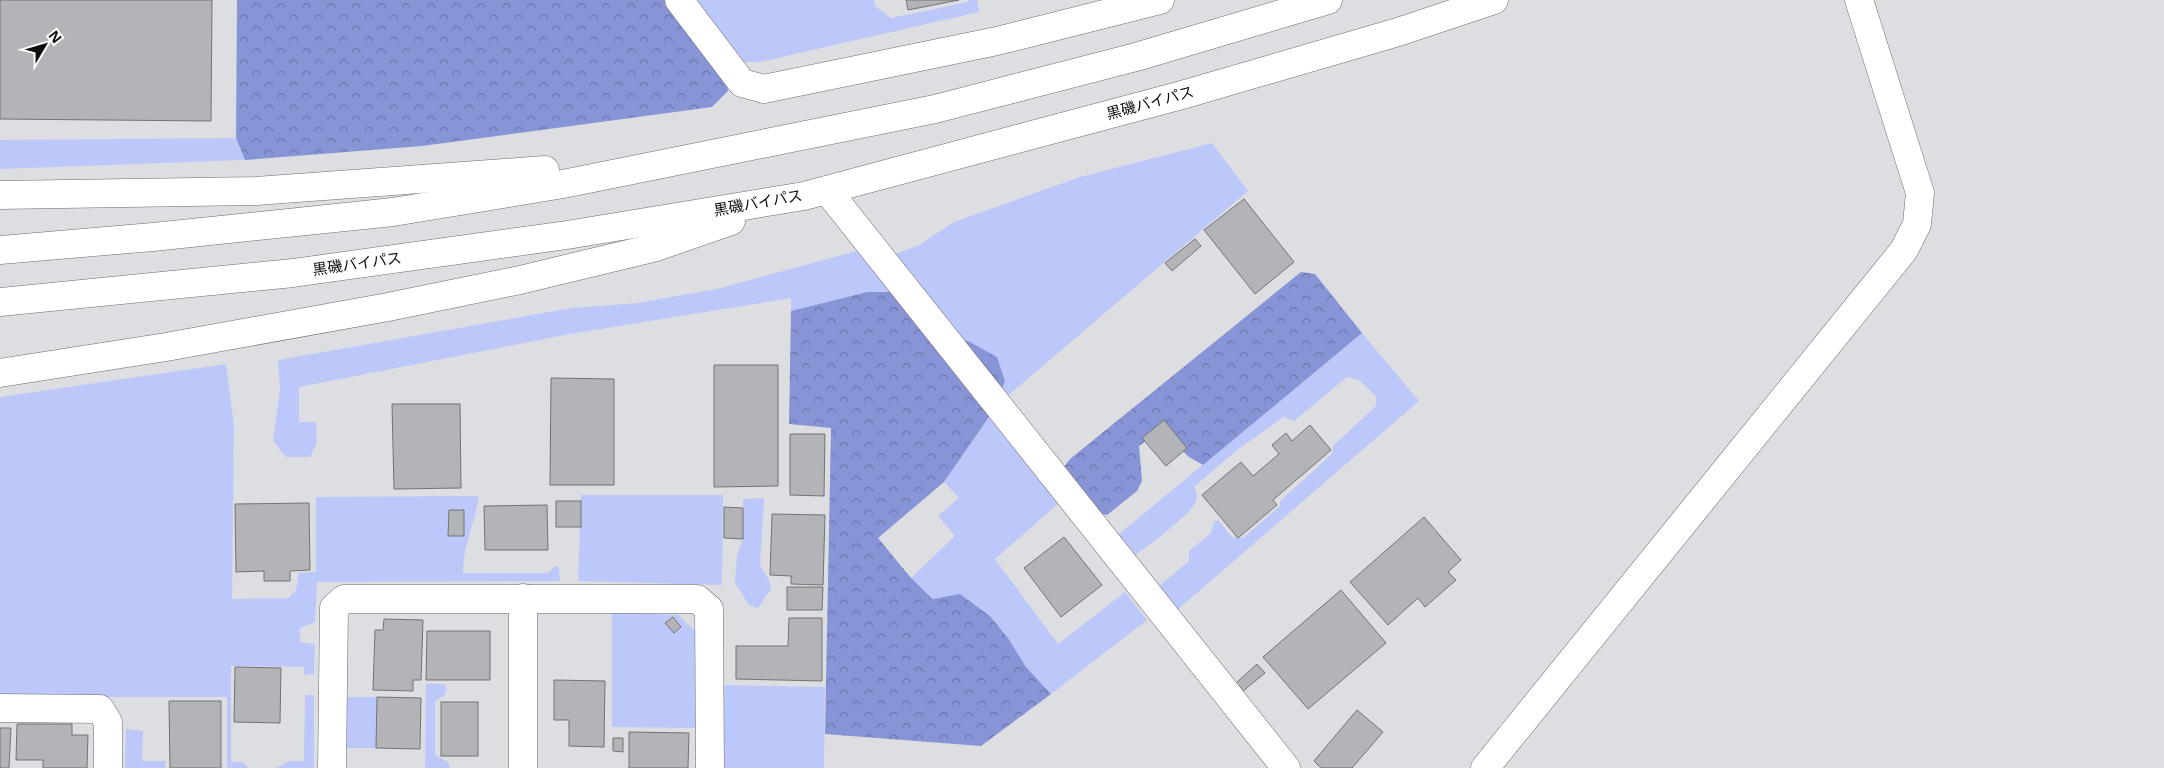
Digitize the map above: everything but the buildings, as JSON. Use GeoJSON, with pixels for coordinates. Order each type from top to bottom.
{"type":"FeatureCollection","features":[{"type":"Feature","properties":{"kind":"main road"},"geometry":{"type":"LineString","coordinates":[[679,0],[742,83],[764,89],[997,41],[1160,0]]}},
{"type":"Feature","properties":{"kind":"main road"},"geometry":{"type":"LineString","coordinates":[[0,250],[152,237],[393,212],[563,184],[935,109],[1136,57],[1328,0]]}},
{"type":"Feature","properties":{"kind":"main road","name":"黒磯バイパス"},"geometry":{"type":"LineString","coordinates":[[0,302],[293,273],[567,234],[815,193],[1182,95],[1398,32],[1494,0]]}},
{"type":"Feature","properties":{"kind":"main road"},"geometry":{"type":"LineString","coordinates":[[1485,768],[1904,250],[1917,224],[1920,192],[1859,0]]}},
{"type":"Feature","properties":{"kind":"main road"},"geometry":{"type":"LineString","coordinates":[[0,195],[256,191],[476,176],[702,157]]}},
{"type":"Feature","properties":{"kind":"main road"},"geometry":{"type":"LineString","coordinates":[[0,373],[166,347],[388,307],[520,280],[653,248],[815,193],[1286,768]]}},
{"type":"Feature","properties":{"kind":"main road"},"geometry":{"type":"LineString","coordinates":[[523,598],[523,768]]}},
{"type":"Feature","properties":{"kind":"main road"},"geometry":{"type":"LineString","coordinates":[[332,768],[334,608],[344,599],[523,598],[697,599],[709,609],[710,768]]}},
{"type":"Feature","properties":{"kind":"main road"},"geometry":{"type":"LineString","coordinates":[[0,708],[100,709],[108,722],[108,768]]}},
{"type":"Feature","properties":{"kind":"shaded area"},"geometry":{"type":"Polygon","coordinates":[[[694,0],[874,0],[875,6],[891,18],[968,2],[968,0],[977,0],[979,12],[760,62],[743,62],[694,0]]]}},
{"type":"Feature","properties":{"kind":"shaded area"},"geometry":{"type":"Polygon","coordinates":[[[236,138],[245,160],[0,169],[0,140],[236,138]]]}},
{"type":"Feature","properties":{"kind":"shaded area"},"geometry":{"type":"Polygon","coordinates":[[[1212,143],[1248,191],[1005,398],[891,256],[919,245],[954,222],[1080,177],[1212,143]]]}},
{"type":"Feature","properties":{"kind":"shaded area"},"geometry":{"type":"Polygon","coordinates":[[[857,251],[893,292],[867,292],[791,311],[791,298],[570,334],[299,387],[299,422],[316,422],[317,443],[310,457],[286,457],[273,441],[280,390],[278,360],[572,308],[638,303],[721,288],[857,251]]]}},
{"type":"Feature","properties":{"kind":"shaded area"},"geometry":{"type":"Polygon","coordinates":[[[1362,333],[1419,401],[1177,610],[1159,586],[1189,561],[1189,551],[1211,533],[1214,522],[1218,520],[1232,537],[1243,538],[1280,506],[1280,501],[1331,455],[1334,445],[1376,406],[1376,396],[1359,380],[1347,377],[1294,421],[1284,417],[1237,450],[1195,486],[1197,498],[1188,512],[1170,529],[1134,556],[1118,535],[1362,333]]]}},
{"type":"Feature","properties":{"kind":"shaded area"},"geometry":{"type":"Polygon","coordinates":[[[226,364],[234,426],[232,599],[288,598],[296,590],[299,573],[316,572],[316,497],[479,496],[467,543],[463,573],[548,573],[555,566],[559,567],[560,581],[317,582],[315,622],[300,628],[300,642],[315,644],[314,674],[304,675],[304,667],[231,666],[231,762],[243,762],[248,768],[227,768],[227,697],[0,697],[0,397],[226,364]]]}},
{"type":"Feature","properties":{"kind":"shaded area"},"geometry":{"type":"Polygon","coordinates":[[[993,411],[1059,503],[995,559],[1058,644],[1125,592],[1147,620],[1051,694],[1026,667],[1008,638],[990,616],[960,594],[934,599],[911,578],[955,536],[938,516],[959,498],[944,482],[993,411]]]}},
{"type":"Feature","properties":{"kind":"shaded area"},"geometry":{"type":"Polygon","coordinates":[[[581,495],[723,495],[722,585],[578,581],[581,495]]]}},
{"type":"Feature","properties":{"kind":"shaded area"},"geometry":{"type":"Polygon","coordinates":[[[764,498],[760,565],[769,580],[771,589],[758,608],[749,605],[735,583],[737,555],[743,539],[743,499],[764,498]]]}},
{"type":"Feature","properties":{"kind":"shaded area"},"geometry":{"type":"Polygon","coordinates":[[[612,612],[678,615],[696,632],[697,728],[612,727],[612,612]]]}},
{"type":"Feature","properties":{"kind":"shaded area"},"geometry":{"type":"Polygon","coordinates":[[[426,684],[444,684],[447,690],[444,696],[435,701],[435,755],[448,762],[450,768],[425,768],[426,684]]]}},
{"type":"Feature","properties":{"kind":"shaded area"},"geometry":{"type":"Polygon","coordinates":[[[724,685],[825,687],[824,768],[724,768],[724,685]]]}},
{"type":"Feature","properties":{"kind":"shaded area"},"geometry":{"type":"Polygon","coordinates":[[[305,695],[314,695],[314,768],[276,768],[289,761],[304,761],[305,695]]]}},
{"type":"Feature","properties":{"kind":"shaded area"},"geometry":{"type":"Polygon","coordinates":[[[346,697],[377,697],[376,748],[345,748],[346,697]]]}},
{"type":"Feature","properties":{"kind":"shaded area"},"geometry":{"type":"Polygon","coordinates":[[[126,729],[143,731],[142,761],[166,761],[165,768],[125,768],[126,729]]]}},
{"type":"Feature","properties":{"kind":"green space"},"geometry":{"type":"Polygon","coordinates":[[[237,0],[667,0],[726,75],[728,91],[712,107],[422,146],[245,160],[236,138],[237,0]]]}},
{"type":"Feature","properties":{"kind":"green space"},"geometry":{"type":"Polygon","coordinates":[[[1301,272],[1315,274],[1362,333],[1203,465],[1189,457],[1161,430],[1139,446],[1142,481],[1137,491],[1107,515],[1097,513],[1063,468],[1070,459],[1301,272]]]}},
{"type":"Feature","properties":{"kind":"green space"},"geometry":{"type":"Polygon","coordinates":[[[867,292],[893,292],[930,334],[968,341],[997,357],[1005,381],[993,411],[944,482],[878,538],[911,578],[933,599],[960,594],[990,616],[1008,638],[1026,667],[1051,694],[981,746],[825,734],[831,428],[789,424],[791,311],[867,292]]]}}]}
